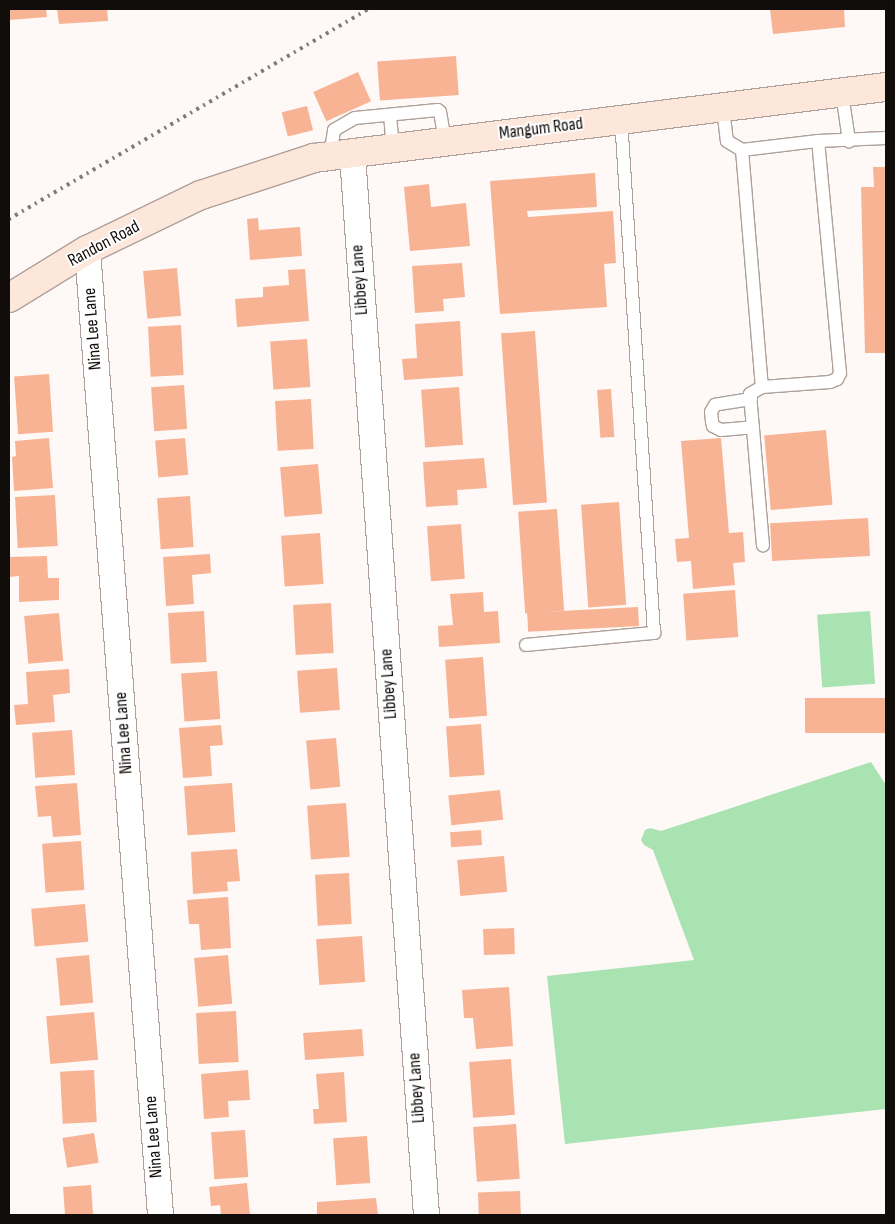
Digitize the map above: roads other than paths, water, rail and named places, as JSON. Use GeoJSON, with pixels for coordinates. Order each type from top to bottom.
{"type":"FeatureCollection","features":[{"type":"Feature","properties":{"kind":"street","name":"Mangum Road"},"geometry":{"type":"LineString","coordinates":[[201,195],[314,158],[621,118],[723,109],[886,87]]}},
{"type":"Feature","properties":{"kind":"street","name":"Libbey Lane"},"geometry":{"type":"LineString","coordinates":[[341,155],[426,1215]]}},
{"type":"Feature","properties":{"kind":"street","name":"Randon Road"},"geometry":{"type":"LineString","coordinates":[[9,298],[87,250],[201,195]]}},
{"type":"Feature","properties":{"kind":"street","name":"Nina Lee Lane"},"geometry":{"type":"LineString","coordinates":[[87,250],[160,1215]]}},
{"type":"Feature","properties":{"kind":"lane"},"geometry":{"type":"LineString","coordinates":[[842,93],[849,140]]}},
{"type":"Feature","properties":{"kind":"lane"},"geometry":{"type":"LineString","coordinates":[[723,109],[727,141],[742,150],[818,141],[886,138]]}},
{"type":"Feature","properties":{"kind":"lane"},"geometry":{"type":"LineString","coordinates":[[341,155],[334,130],[355,118],[438,110],[440,112],[445,141]]}},
{"type":"Feature","properties":{"kind":"lane"},"geometry":{"type":"LineString","coordinates":[[390,115],[393,148]]}},
{"type":"Feature","properties":{"kind":"lane"},"geometry":{"type":"LineString","coordinates":[[526,645],[654,633],[621,118]]}},
{"type":"Feature","properties":{"kind":"lane"},"geometry":{"type":"LineString","coordinates":[[763,545],[750,394],[762,387],[830,382],[836,379],[840,373],[818,141]]}},
{"type":"Feature","properties":{"kind":"lane"},"geometry":{"type":"LineString","coordinates":[[742,150],[762,387]]}},
{"type":"Feature","properties":{"kind":"lane"},"geometry":{"type":"LineString","coordinates":[[751,400],[716,405],[711,412],[713,426],[721,430],[753,427]]}},
{"type":"Feature","properties":{"kind":"railway"},"geometry":{"type":"LineString","coordinates":[[9,219],[368,9]]}}]}
